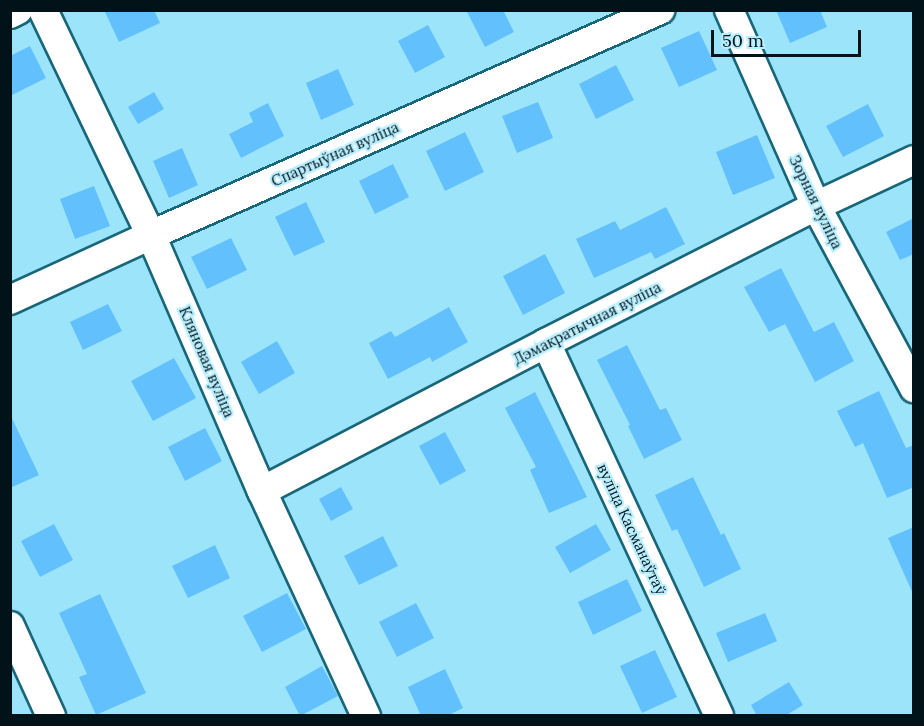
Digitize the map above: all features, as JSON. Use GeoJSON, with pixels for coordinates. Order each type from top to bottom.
{"type":"FeatureCollection","features":[{"type":"Feature","properties":{"kind":"street"},"geometry":{"type":"LineString","coordinates":[[10,14],[18,10]]}},
{"type":"Feature","properties":{"kind":"street","name":"Кляновая вуліца"},"geometry":{"type":"LineString","coordinates":[[43,10],[151,235],[262,491],[366,716]]}},
{"type":"Feature","properties":{"kind":"street","name":"Спартыўная вуліца"},"geometry":{"type":"LineString","coordinates":[[10,300],[151,235],[660,10]]}},
{"type":"Feature","properties":{"kind":"street","name":"Зорная вуліца"},"geometry":{"type":"LineString","coordinates":[[729,10],[816,206],[914,388]]}},
{"type":"Feature","properties":{"kind":"street","name":"Дэмакратычная вуліца"},"geometry":{"type":"LineString","coordinates":[[262,491],[546,343],[816,206],[914,160]]}},
{"type":"Feature","properties":{"kind":"street","name":"вуліца Касманаўтаў"},"geometry":{"type":"LineString","coordinates":[[546,343],[719,716]]}},
{"type":"Feature","properties":{"kind":"street"},"geometry":{"type":"LineString","coordinates":[[10,626],[51,716]]}},
{"type":"Feature","properties":{"kind":"building"},"geometry":{"type":"Polygon","coordinates":[[[104,10],[154,10],[160,23],[119,42],[104,10]]]}},
{"type":"Feature","properties":{"kind":"building"},"geometry":{"type":"Polygon","coordinates":[[[466,10],[503,10],[514,32],[485,47],[466,10]]]}},
{"type":"Feature","properties":{"kind":"building"},"geometry":{"type":"Polygon","coordinates":[[[776,10],[820,10],[827,27],[790,43],[776,10]]]}},
{"type":"Feature","properties":{"kind":"building"},"geometry":{"type":"Polygon","coordinates":[[[428,25],[445,57],[415,73],[398,41],[428,25]]]}},
{"type":"Feature","properties":{"kind":"building"},"geometry":{"type":"Polygon","coordinates":[[[699,31],[717,70],[679,87],[661,48],[699,31]]]}},
{"type":"Feature","properties":{"kind":"building"},"geometry":{"type":"Polygon","coordinates":[[[30,46],[46,78],[10,96],[10,56],[30,46]]]}},
{"type":"Feature","properties":{"kind":"building"},"geometry":{"type":"Polygon","coordinates":[[[616,65],[634,100],[596,119],[579,84],[616,65]]]}},
{"type":"Feature","properties":{"kind":"building"},"geometry":{"type":"Polygon","coordinates":[[[338,69],[354,105],[321,120],[306,83],[338,69]]]}},
{"type":"Feature","properties":{"kind":"building"},"geometry":{"type":"Polygon","coordinates":[[[154,92],[164,109],[138,124],[128,107],[154,92]]]}},
{"type":"Feature","properties":{"kind":"building"},"geometry":{"type":"Polygon","coordinates":[[[538,102],[553,138],[517,153],[502,116],[538,102]]]}},
{"type":"Feature","properties":{"kind":"building"},"geometry":{"type":"Polygon","coordinates":[[[268,103],[284,136],[241,158],[229,134],[253,122],[249,113],[268,103]]]}},
{"type":"Feature","properties":{"kind":"building"},"geometry":{"type":"Polygon","coordinates":[[[868,104],[884,136],[843,157],[826,126],[868,104]]]}},
{"type":"Feature","properties":{"kind":"building"},"geometry":{"type":"Polygon","coordinates":[[[465,132],[484,172],[445,191],[426,151],[465,132]]]}},
{"type":"Feature","properties":{"kind":"building"},"geometry":{"type":"Polygon","coordinates":[[[757,135],[775,178],[733,195],[716,152],[757,135]]]}},
{"type":"Feature","properties":{"kind":"building"},"geometry":{"type":"Polygon","coordinates":[[[182,148],[198,185],[169,198],[153,161],[182,148]]]}},
{"type":"Feature","properties":{"kind":"building"},"geometry":{"type":"Polygon","coordinates":[[[393,164],[409,197],[375,214],[359,181],[393,164]]]}},
{"type":"Feature","properties":{"kind":"building"},"geometry":{"type":"Polygon","coordinates":[[[94,186],[110,226],[75,239],[60,199],[94,186]]]}},
{"type":"Feature","properties":{"kind":"building"},"geometry":{"type":"Polygon","coordinates":[[[306,202],[325,242],[294,256],[275,217],[306,202]]]}},
{"type":"Feature","properties":{"kind":"building"},"geometry":{"type":"Polygon","coordinates":[[[666,207],[685,244],[655,259],[651,252],[594,278],[576,239],[615,221],[620,230],[666,207]]]}},
{"type":"Feature","properties":{"kind":"building"},"geometry":{"type":"Polygon","coordinates":[[[914,218],[914,254],[900,260],[886,232],[914,218]]]}},
{"type":"Feature","properties":{"kind":"building"},"geometry":{"type":"Polygon","coordinates":[[[231,238],[247,270],[207,289],[191,257],[231,238]]]}},
{"type":"Feature","properties":{"kind":"building"},"geometry":{"type":"Polygon","coordinates":[[[545,254],[565,293],[523,315],[503,276],[545,254]]]}},
{"type":"Feature","properties":{"kind":"building"},"geometry":{"type":"Polygon","coordinates":[[[781,268],[814,332],[834,322],[854,361],[815,382],[785,324],[769,332],[744,287],[781,268]]]}},
{"type":"Feature","properties":{"kind":"building"},"geometry":{"type":"Polygon","coordinates":[[[108,304],[122,331],[83,350],[70,322],[108,304]]]}},
{"type":"Feature","properties":{"kind":"building"},"geometry":{"type":"Polygon","coordinates":[[[449,307],[468,342],[432,362],[430,357],[388,379],[369,343],[391,331],[395,337],[449,307]]]}},
{"type":"Feature","properties":{"kind":"building"},"geometry":{"type":"Polygon","coordinates":[[[277,341],[295,373],[259,394],[241,362],[277,341]]]}},
{"type":"Feature","properties":{"kind":"building"},"geometry":{"type":"Polygon","coordinates":[[[627,345],[660,410],[666,408],[682,440],[644,459],[628,426],[630,425],[597,360],[627,345]]]}},
{"type":"Feature","properties":{"kind":"building"},"geometry":{"type":"Polygon","coordinates":[[[174,358],[196,398],[153,421],[131,381],[174,358]]]}},
{"type":"Feature","properties":{"kind":"building"},"geometry":{"type":"Polygon","coordinates":[[[879,391],[906,448],[914,445],[914,487],[887,498],[863,443],[855,447],[837,411],[879,391]]]}},
{"type":"Feature","properties":{"kind":"building"},"geometry":{"type":"Polygon","coordinates":[[[535,392],[587,497],[549,513],[530,470],[536,467],[505,408],[535,392]]]}},
{"type":"Feature","properties":{"kind":"building"},"geometry":{"type":"Polygon","coordinates":[[[10,414],[39,475],[10,488],[10,414]]]}},
{"type":"Feature","properties":{"kind":"building"},"geometry":{"type":"Polygon","coordinates":[[[205,428],[222,461],[185,481],[168,447],[205,428]]]}},
{"type":"Feature","properties":{"kind":"building"},"geometry":{"type":"Polygon","coordinates":[[[445,432],[466,471],[440,485],[419,446],[445,432]]]}},
{"type":"Feature","properties":{"kind":"building"},"geometry":{"type":"Polygon","coordinates":[[[693,477],[721,535],[724,533],[741,569],[704,587],[677,529],[672,531],[655,495],[693,477]]]}},
{"type":"Feature","properties":{"kind":"building"},"geometry":{"type":"Polygon","coordinates":[[[341,487],[353,509],[331,521],[319,499],[341,487]]]}},
{"type":"Feature","properties":{"kind":"building"},"geometry":{"type":"Polygon","coordinates":[[[54,524],[73,560],[40,577],[21,541],[54,524]]]}},
{"type":"Feature","properties":{"kind":"building"},"geometry":{"type":"Polygon","coordinates":[[[596,524],[611,550],[570,573],[555,547],[596,524]]]}},
{"type":"Feature","properties":{"kind":"building"},"geometry":{"type":"Polygon","coordinates":[[[914,527],[914,596],[888,538],[914,527]]]}},
{"type":"Feature","properties":{"kind":"building"},"geometry":{"type":"Polygon","coordinates":[[[383,536],[398,566],[359,585],[344,556],[383,536]]]}},
{"type":"Feature","properties":{"kind":"building"},"geometry":{"type":"Polygon","coordinates":[[[215,545],[230,578],[188,598],[172,566],[215,545]]]}},
{"type":"Feature","properties":{"kind":"building"},"geometry":{"type":"Polygon","coordinates":[[[627,579],[642,611],[593,635],[578,602],[627,579]]]}},
{"type":"Feature","properties":{"kind":"building"},"geometry":{"type":"Polygon","coordinates":[[[287,593],[306,629],[262,652],[243,616],[287,593]]]}},
{"type":"Feature","properties":{"kind":"building"},"geometry":{"type":"Polygon","coordinates":[[[100,594],[146,693],[96,715],[79,677],[87,674],[59,613],[100,594]]]}},
{"type":"Feature","properties":{"kind":"building"},"geometry":{"type":"Polygon","coordinates":[[[416,603],[434,638],[397,657],[379,622],[416,603]]]}},
{"type":"Feature","properties":{"kind":"building"},"geometry":{"type":"Polygon","coordinates":[[[765,613],[777,641],[728,662],[716,633],[765,613]]]}},
{"type":"Feature","properties":{"kind":"building"},"geometry":{"type":"Polygon","coordinates":[[[655,650],[677,697],[642,713],[620,666],[655,650]]]}},
{"type":"Feature","properties":{"kind":"building"},"geometry":{"type":"Polygon","coordinates":[[[322,666],[338,696],[300,716],[285,687],[322,666]]]}},
{"type":"Feature","properties":{"kind":"building"},"geometry":{"type":"Polygon","coordinates":[[[445,669],[463,708],[447,716],[421,716],[408,687],[445,669]]]}},
{"type":"Feature","properties":{"kind":"building"},"geometry":{"type":"Polygon","coordinates":[[[789,682],[803,705],[785,716],[757,716],[751,705],[789,682]]]}}]}
